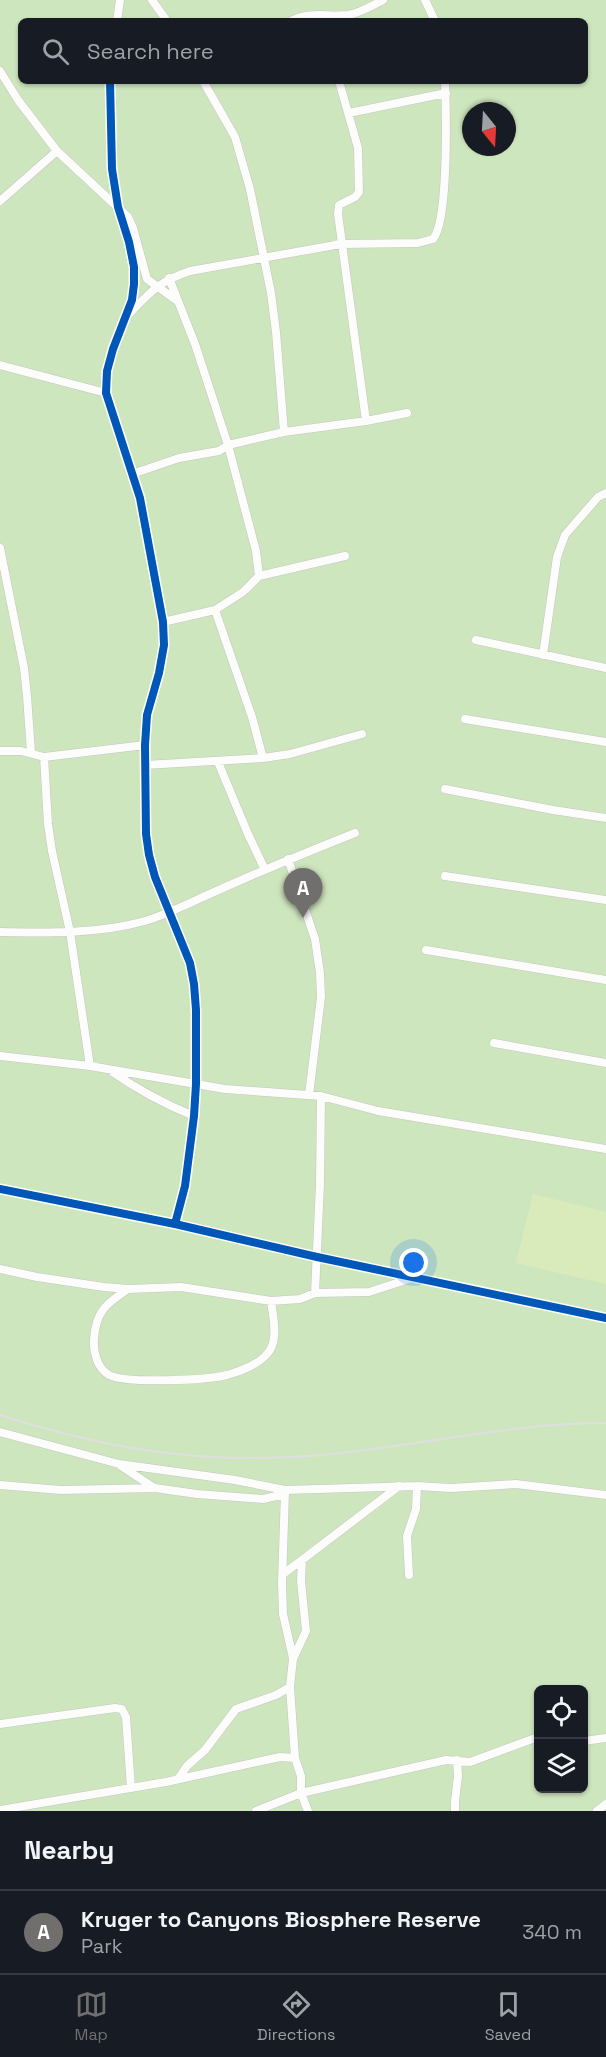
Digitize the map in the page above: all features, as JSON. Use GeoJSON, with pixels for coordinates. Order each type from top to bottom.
{"type":"FeatureCollection","features":[{"type":"Feature","properties":{"kind":"street"},"geometry":{"type":"LineString","coordinates":[[117,18],[120,0]]}},
{"type":"Feature","properties":{"kind":"street"},"geometry":{"type":"LineString","coordinates":[[152,0],[165,18]]}},
{"type":"Feature","properties":{"kind":"street"},"geometry":{"type":"LineString","coordinates":[[310,18],[354,14],[383,0]]}},
{"type":"Feature","properties":{"kind":"street"},"geometry":{"type":"LineString","coordinates":[[425,0],[434,18]]}},
{"type":"Feature","properties":{"kind":"street"},"geometry":{"type":"LineString","coordinates":[[0,72],[57,151],[130,220],[145,274],[150,282],[178,302]]}},
{"type":"Feature","properties":{"kind":"street"},"geometry":{"type":"LineString","coordinates":[[110,84],[110,141],[118,207],[134,267],[132,300],[113,349],[107,371],[106,393],[140,498],[164,622],[164,645],[159,673],[147,715],[146,834],[149,855],[190,963],[194,984],[196,1084],[194,1116],[185,1186],[175,1224]]}},
{"type":"Feature","properties":{"kind":"street"},"geometry":{"type":"LineString","coordinates":[[205,84],[231,127],[241,153],[276,332],[284,432]]}},
{"type":"Feature","properties":{"kind":"street"},"geometry":{"type":"LineString","coordinates":[[340,84],[358,148],[360,187],[358,195],[342,203],[338,209],[366,421]]}},
{"type":"Feature","properties":{"kind":"street"},"geometry":{"type":"LineString","coordinates":[[126,317],[157,286],[169,278],[212,266],[341,244],[429,241],[437,235],[442,207],[445,84]]}},
{"type":"Feature","properties":{"kind":"street"},"geometry":{"type":"LineString","coordinates":[[349,113],[446,93]]}},
{"type":"Feature","properties":{"kind":"street"},"geometry":{"type":"LineString","coordinates":[[0,201],[57,151]]}},
{"type":"Feature","properties":{"kind":"street"},"geometry":{"type":"LineString","coordinates":[[169,278],[195,344],[228,446],[256,551],[259,576]]}},
{"type":"Feature","properties":{"kind":"street"},"geometry":{"type":"LineString","coordinates":[[0,365],[106,393]]}},
{"type":"Feature","properties":{"kind":"street"},"geometry":{"type":"LineString","coordinates":[[132,474],[157,464],[219,451],[228,446],[284,432],[407,413]]}},
{"type":"Feature","properties":{"kind":"street"},"geometry":{"type":"LineString","coordinates":[[543,655],[557,557],[565,535],[598,497],[606,493]]}},
{"type":"Feature","properties":{"kind":"street"},"geometry":{"type":"LineString","coordinates":[[0,548],[24,668],[31,752]]}},
{"type":"Feature","properties":{"kind":"street"},"geometry":{"type":"LineString","coordinates":[[164,622],[215,610],[243,592],[259,576],[345,556]]}},
{"type":"Feature","properties":{"kind":"street"},"geometry":{"type":"LineString","coordinates":[[215,610],[252,717],[263,758]]}},
{"type":"Feature","properties":{"kind":"street"},"geometry":{"type":"LineString","coordinates":[[476,640],[606,668]]}},
{"type":"Feature","properties":{"kind":"street"},"geometry":{"type":"LineString","coordinates":[[465,719],[606,742]]}},
{"type":"Feature","properties":{"kind":"street"},"geometry":{"type":"LineString","coordinates":[[145,765],[263,758],[290,754],[362,734]]}},
{"type":"Feature","properties":{"kind":"street"},"geometry":{"type":"LineString","coordinates":[[0,751],[31,752],[44,758],[145,745]]}},
{"type":"Feature","properties":{"kind":"street"},"geometry":{"type":"LineString","coordinates":[[44,758],[52,851],[70,932],[90,1066]]}},
{"type":"Feature","properties":{"kind":"street"},"geometry":{"type":"LineString","coordinates":[[218,762],[265,870]]}},
{"type":"Feature","properties":{"kind":"street"},"geometry":{"type":"LineString","coordinates":[[445,789],[606,818]]}},
{"type":"Feature","properties":{"kind":"street"},"geometry":{"type":"LineString","coordinates":[[0,932],[40,934],[70,932],[116,927],[144,921],[355,833]]}},
{"type":"Feature","properties":{"kind":"street"},"geometry":{"type":"LineString","coordinates":[[288,859],[315,939],[320,973],[321,997],[309,1095]]}},
{"type":"Feature","properties":{"kind":"street"},"geometry":{"type":"LineString","coordinates":[[445,876],[606,900]]}},
{"type":"Feature","properties":{"kind":"street"},"geometry":{"type":"LineString","coordinates":[[426,950],[606,980]]}},
{"type":"Feature","properties":{"kind":"street"},"geometry":{"type":"LineString","coordinates":[[494,1043],[606,1064]]}},
{"type":"Feature","properties":{"kind":"street"},"geometry":{"type":"LineString","coordinates":[[0,1056],[90,1066],[225,1089],[321,1096],[378,1110],[606,1149]]}},
{"type":"Feature","properties":{"kind":"street"},"geometry":{"type":"LineString","coordinates":[[108,1070],[170,1107],[194,1116]]}},
{"type":"Feature","properties":{"kind":"street"},"geometry":{"type":"LineString","coordinates":[[315,1293],[321,1096]]}},
{"type":"Feature","properties":{"kind":"street"},"geometry":{"type":"LineString","coordinates":[[0,1189],[175,1224],[317,1257],[606,1318]]}},
{"type":"Feature","properties":{"kind":"street"},"geometry":{"type":"LineString","coordinates":[[0,1269],[37,1277],[128,1289],[181,1287],[271,1301],[300,1299],[315,1293],[369,1292],[414,1277]]}},
{"type":"Feature","properties":{"kind":"street"},"geometry":{"type":"LineString","coordinates":[[128,1289],[108,1303],[100,1312],[96,1322],[94,1345],[101,1368],[108,1374],[133,1380],[224,1376],[242,1370],[262,1359],[269,1352],[273,1343],[271,1301]]}},
{"type":"Feature","properties":{"kind":"street"},"geometry":{"type":"LineString","coordinates":[[0,1432],[119,1464],[235,1480],[285,1492],[399,1486],[451,1488],[516,1484],[606,1495]]}},
{"type":"Feature","properties":{"kind":"street"},"geometry":{"type":"LineString","coordinates":[[119,1464],[155,1488]]}},
{"type":"Feature","properties":{"kind":"street"},"geometry":{"type":"LineString","coordinates":[[0,1485],[62,1490],[155,1488],[254,1498],[273,1497],[285,1492]]}},
{"type":"Feature","properties":{"kind":"street"},"geometry":{"type":"LineString","coordinates":[[283,1574],[399,1486]]}},
{"type":"Feature","properties":{"kind":"street"},"geometry":{"type":"LineString","coordinates":[[409,1575],[406,1536],[416,1512],[417,1486]]}},
{"type":"Feature","properties":{"kind":"street"},"geometry":{"type":"LineString","coordinates":[[285,1492],[283,1574],[285,1628],[293,1659],[291,1687],[295,1758],[301,1776],[301,1793],[308,1811]]}},
{"type":"Feature","properties":{"kind":"street"},"geometry":{"type":"LineString","coordinates":[[293,1659],[306,1631],[301,1581],[302,1560]]}},
{"type":"Feature","properties":{"kind":"street"},"geometry":{"type":"LineString","coordinates":[[178,1779],[205,1750],[236,1709],[276,1695],[291,1687]]}},
{"type":"Feature","properties":{"kind":"street"},"geometry":{"type":"LineString","coordinates":[[0,1724],[115,1708],[122,1709],[126,1717],[131,1788]]}},
{"type":"Feature","properties":{"kind":"street"},"geometry":{"type":"LineString","coordinates":[[256,1811],[301,1793],[397,1769],[446,1760],[473,1761],[534,1738]]}},
{"type":"Feature","properties":{"kind":"street"},"geometry":{"type":"LineString","coordinates":[[588,1740],[606,1738]]}},
{"type":"Feature","properties":{"kind":"street"},"geometry":{"type":"LineString","coordinates":[[0,1810],[131,1788],[280,1757],[295,1758]]}},
{"type":"Feature","properties":{"kind":"street"},"geometry":{"type":"LineString","coordinates":[[455,1811],[457,1760]]}},
{"type":"Feature","properties":{"kind":"street"},"geometry":{"type":"LineString","coordinates":[[597,1811],[606,1804]]}},
{"type":"Feature","properties":{"kind":"green space"},"geometry":{"type":"Polygon","coordinates":[[[0,0],[606,0],[606,1811],[0,1811],[0,0]]]}},
{"type":"Feature","properties":{"kind":"green space"},"geometry":{"type":"Polygon","coordinates":[[[533,1194],[606,1212],[606,1284],[516,1263],[533,1194]]]}},
{"type":"Feature","properties":{"kind":"railway"},"geometry":{"type":"LineString","coordinates":[[0,1415],[130,1448],[173,1454],[258,1458],[349,1452],[541,1426],[606,1423]]}},
{"type":"Feature","properties":{"kind":"cycle path"},"geometry":{"type":"LineString","coordinates":[[110,84],[112,169],[118,207],[134,267],[134,284],[132,300],[107,371],[106,393],[140,498],[163,622],[164,645],[147,715],[146,834],[155,877],[190,963],[196,1010],[194,1116],[185,1186],[175,1224]]}},
{"type":"Feature","properties":{"kind":"cycle path"},"geometry":{"type":"LineString","coordinates":[[0,1189],[175,1224],[317,1257],[606,1318]]}},
{"type":"Feature","properties":{"kind":"place","name":"Kruger to Canyons Biosphere Reserve"},"geometry":{"type":"Point","coordinates":[303,918]}}]}
